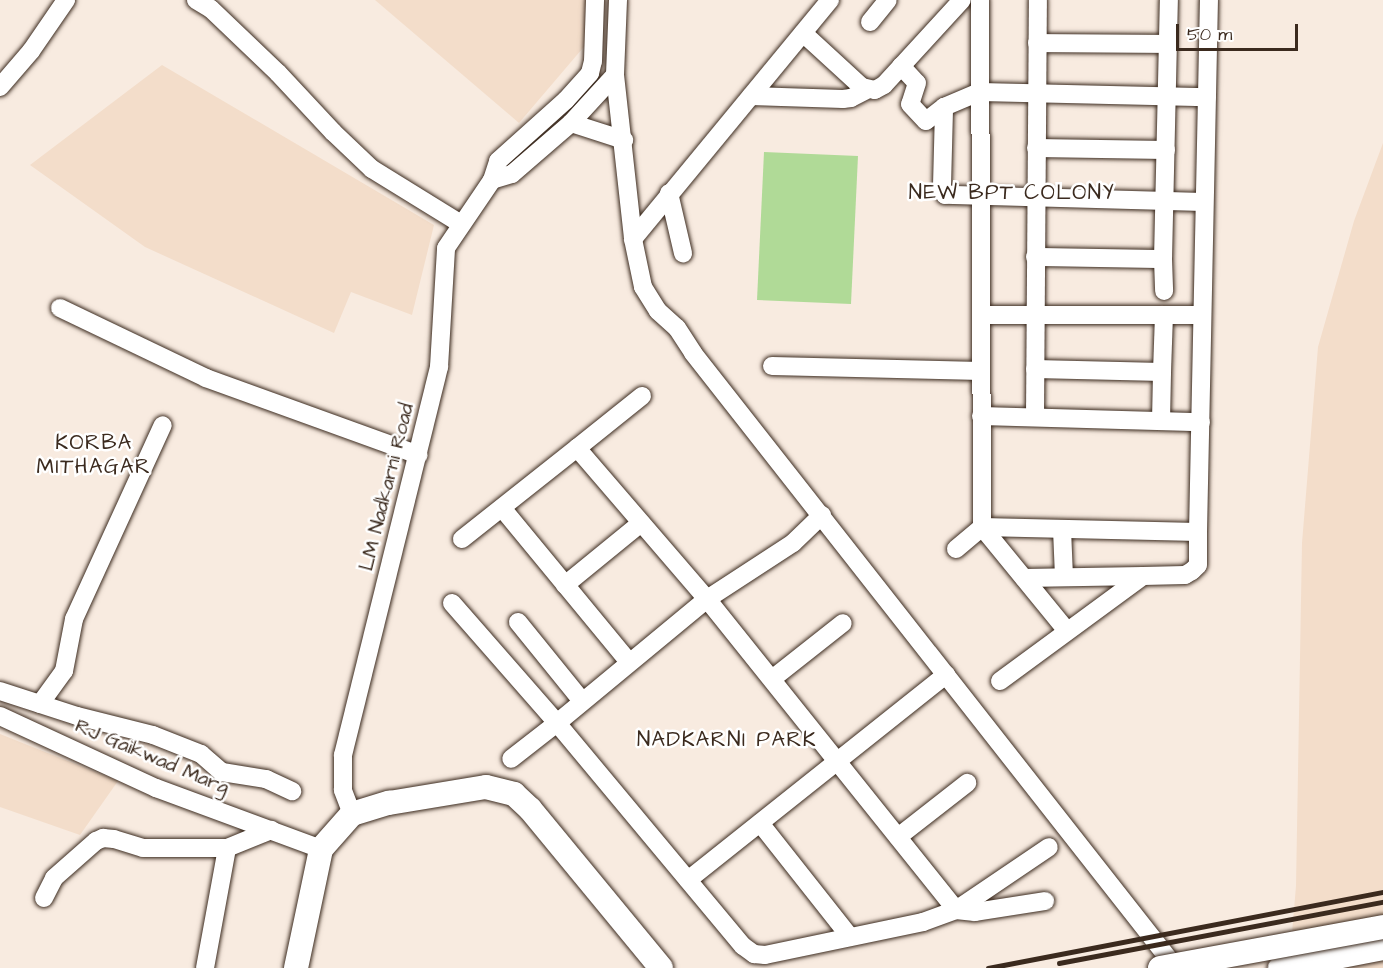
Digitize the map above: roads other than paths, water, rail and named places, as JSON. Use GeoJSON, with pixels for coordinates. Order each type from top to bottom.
{"type":"FeatureCollection","features":[{"type":"Feature","properties":{"kind":"main road"},"geometry":{"type":"LineString","coordinates":[[296,968],[321,849],[352,814],[389,803],[486,787],[514,794],[530,809],[661,968]]}},
{"type":"Feature","properties":{"kind":"main road"},"geometry":{"type":"LineString","coordinates":[[1160,968],[1383,927]]}},
{"type":"Feature","properties":{"kind":"main road"},"geometry":{"type":"LineString","coordinates":[[1280,968],[1383,948]]}},
{"type":"Feature","properties":{"kind":"street"},"geometry":{"type":"LineString","coordinates":[[0,87],[31,51],[66,0]]}},
{"type":"Feature","properties":{"kind":"street"},"geometry":{"type":"LineString","coordinates":[[196,0],[210,9],[270,65],[333,132],[372,168],[461,224]]}},
{"type":"Feature","properties":{"kind":"street"},"geometry":{"type":"LineString","coordinates":[[595,0],[593,61],[590,73],[615,75]]}},
{"type":"Feature","properties":{"kind":"street"},"geometry":{"type":"LineString","coordinates":[[618,0],[615,75],[624,140],[633,239],[643,287],[658,311],[677,328],[693,353],[1176,968]]}},
{"type":"Feature","properties":{"kind":"street"},"geometry":{"type":"LineString","coordinates":[[633,239],[830,0]]}},
{"type":"Feature","properties":{"kind":"street"},"geometry":{"type":"LineString","coordinates":[[870,22],[888,0]]}},
{"type":"Feature","properties":{"kind":"street"},"geometry":{"type":"LineString","coordinates":[[751,96],[843,99],[851,98],[867,90],[875,90],[884,85],[962,0]]}},
{"type":"Feature","properties":{"kind":"street"},"geometry":{"type":"LineString","coordinates":[[980,0],[982,527],[1067,631]]}},
{"type":"Feature","properties":{"kind":"street"},"geometry":{"type":"LineString","coordinates":[[1035,416],[1038,0]]}},
{"type":"Feature","properties":{"kind":"street"},"geometry":{"type":"LineString","coordinates":[[1164,291],[1169,0]]}},
{"type":"Feature","properties":{"kind":"street"},"geometry":{"type":"LineString","coordinates":[[1024,578],[1185,575],[1198,565],[1202,422],[1203,202],[1209,0]]}},
{"type":"Feature","properties":{"kind":"street"},"geometry":{"type":"LineString","coordinates":[[803,33],[867,90]]}},
{"type":"Feature","properties":{"kind":"street"},"geometry":{"type":"LineString","coordinates":[[1037,43],[1167,44]]}},
{"type":"Feature","properties":{"kind":"street"},"geometry":{"type":"LineString","coordinates":[[901,66],[917,83],[910,104],[926,121],[944,107],[980,92],[1207,97]]}},
{"type":"Feature","properties":{"kind":"street","name":"LM Nadkarni Road"},"geometry":{"type":"LineString","coordinates":[[352,814],[343,790],[343,755],[440,367],[446,248],[492,180],[498,161],[566,100],[590,73]]}},
{"type":"Feature","properties":{"kind":"street"},"geometry":{"type":"LineString","coordinates":[[492,180],[512,174],[571,123],[615,75]]}},
{"type":"Feature","properties":{"kind":"street"},"geometry":{"type":"LineString","coordinates":[[944,107],[943,191],[945,195],[980,198],[1203,202]]}},
{"type":"Feature","properties":{"kind":"street"},"geometry":{"type":"LineString","coordinates":[[571,123],[624,140]]}},
{"type":"Feature","properties":{"kind":"street"},"geometry":{"type":"LineString","coordinates":[[1036,148],[1166,150]]}},
{"type":"Feature","properties":{"kind":"street"},"geometry":{"type":"LineString","coordinates":[[669,193],[683,253]]}},
{"type":"Feature","properties":{"kind":"street"},"geometry":{"type":"LineString","coordinates":[[1035,257],[1163,259]]}},
{"type":"Feature","properties":{"kind":"street"},"geometry":{"type":"LineString","coordinates":[[60,308],[206,378],[419,455]]}},
{"type":"Feature","properties":{"kind":"street"},"geometry":{"type":"LineString","coordinates":[[981,315],[1202,315]]}},
{"type":"Feature","properties":{"kind":"street"},"geometry":{"type":"LineString","coordinates":[[1161,421],[1164,315]]}},
{"type":"Feature","properties":{"kind":"street"},"geometry":{"type":"LineString","coordinates":[[772,366],[981,371]]}},
{"type":"Feature","properties":{"kind":"street"},"geometry":{"type":"LineString","coordinates":[[1035,369],[1162,372]]}},
{"type":"Feature","properties":{"kind":"street"},"geometry":{"type":"LineString","coordinates":[[462,539],[642,396]]}},
{"type":"Feature","properties":{"kind":"street"},"geometry":{"type":"LineString","coordinates":[[981,416],[1202,422]]}},
{"type":"Feature","properties":{"kind":"street"},"geometry":{"type":"LineString","coordinates":[[40,704],[63,671],[74,619],[163,425]]}},
{"type":"Feature","properties":{"kind":"street"},"geometry":{"type":"LineString","coordinates":[[577,448],[707,598],[956,910],[975,912],[1045,901]]}},
{"type":"Feature","properties":{"kind":"street"},"geometry":{"type":"LineString","coordinates":[[502,508],[628,661]]}},
{"type":"Feature","properties":{"kind":"street"},"geometry":{"type":"LineString","coordinates":[[511,759],[707,598],[793,543],[822,515]]}},
{"type":"Feature","properties":{"kind":"street"},"geometry":{"type":"LineString","coordinates":[[565,585],[641,523]]}},
{"type":"Feature","properties":{"kind":"street"},"geometry":{"type":"LineString","coordinates":[[956,549],[982,527],[1198,532]]}},
{"type":"Feature","properties":{"kind":"street"},"geometry":{"type":"LineString","coordinates":[[1062,529],[1064,577]]}},
{"type":"Feature","properties":{"kind":"street"},"geometry":{"type":"LineString","coordinates":[[1000,681],[1143,576]]}},
{"type":"Feature","properties":{"kind":"street"},"geometry":{"type":"LineString","coordinates":[[452,603],[557,723],[743,946],[754,954],[765,955],[923,922],[956,910],[1049,847]]}},
{"type":"Feature","properties":{"kind":"street"},"geometry":{"type":"LineString","coordinates":[[518,622],[582,701]]}},
{"type":"Feature","properties":{"kind":"street"},"geometry":{"type":"LineString","coordinates":[[772,679],[843,623]]}},
{"type":"Feature","properties":{"kind":"street"},"geometry":{"type":"LineString","coordinates":[[688,880],[946,675]]}},
{"type":"Feature","properties":{"kind":"street"},"geometry":{"type":"LineString","coordinates":[[0,691],[153,735],[201,754],[222,772],[266,779],[292,790]]}},
{"type":"Feature","properties":{"kind":"street","name":"RJ Gaikwad Marg"},"geometry":{"type":"LineString","coordinates":[[0,716],[156,788],[321,849]]}},
{"type":"Feature","properties":{"kind":"street"},"geometry":{"type":"LineString","coordinates":[[898,837],[967,783]]}},
{"type":"Feature","properties":{"kind":"street"},"geometry":{"type":"LineString","coordinates":[[760,823],[850,937]]}},
{"type":"Feature","properties":{"kind":"street"},"geometry":{"type":"LineString","coordinates":[[44,898],[54,878],[96,841],[103,838],[143,848],[227,848],[271,830]]}},
{"type":"Feature","properties":{"kind":"street"},"geometry":{"type":"LineString","coordinates":[[205,968],[227,848]]}},
{"type":"Feature","properties":{"kind":"railway"},"geometry":{"type":"LineString","coordinates":[[988,968],[1383,892]]}},
{"type":"Feature","properties":{"kind":"railway"},"geometry":{"type":"LineString","coordinates":[[1059,963],[1383,902]]}},
{"type":"Feature","properties":{"kind":"district","name":"NEW BPT COLONY"},"geometry":{"type":"Point","coordinates":[1012,193]}},
{"type":"Feature","properties":{"kind":"district","name":"KORBA MITHAGAR"},"geometry":{"type":"Point","coordinates":[94,455]}},
{"type":"Feature","properties":{"kind":"district","name":"NADKARNI PARK"},"geometry":{"type":"Point","coordinates":[727,740]}}]}
